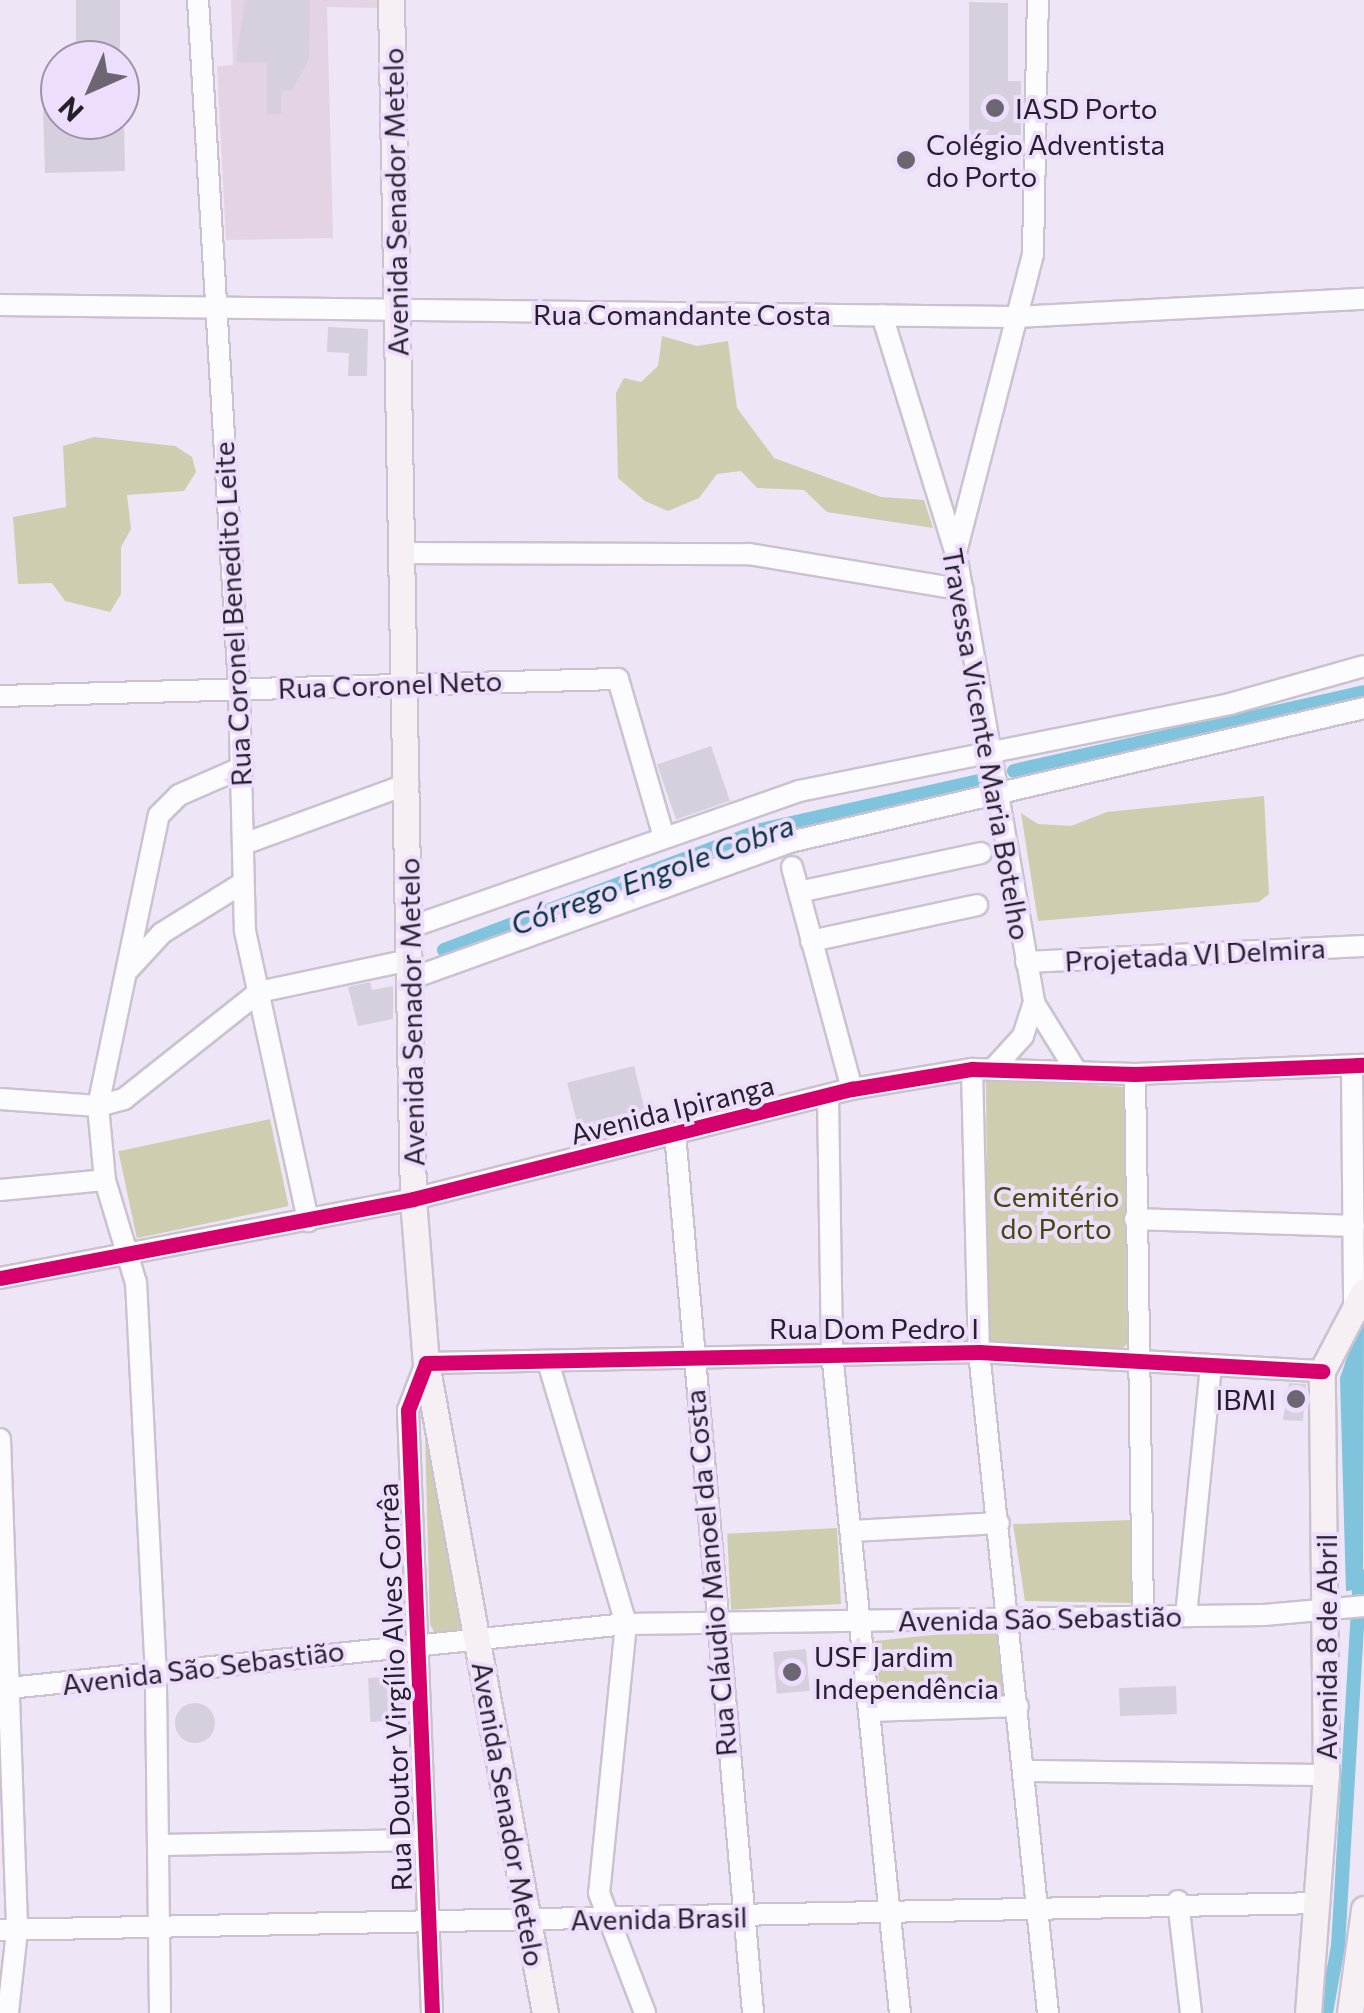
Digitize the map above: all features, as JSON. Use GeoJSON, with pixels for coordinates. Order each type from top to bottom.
{"type":"FeatureCollection","features":[{"type":"Feature","properties":{"kind":"main road","name":"Avenida Senador Metelo"},"geometry":{"type":"LineString","coordinates":[[391,0],[407,684],[412,1199],[426,1363],[545,2013]]}},
{"type":"Feature","properties":{"kind":"main road","name":"Avenida 8 de Abril"},"geometry":{"type":"LineString","coordinates":[[1308,2013],[1326,1775],[1328,1609],[1322,1371],[1359,1296]]}},
{"type":"Feature","properties":{"kind":"main road"},"geometry":{"type":"LineString","coordinates":[[1350,2013],[1364,1909]]}},
{"type":"Feature","properties":{"kind":"street","name":"Rua Coronel Benedito Leite"},"geometry":{"type":"LineString","coordinates":[[198,0],[213,309],[240,688],[243,883],[259,992],[308,1221]]}},
{"type":"Feature","properties":{"kind":"street"},"geometry":{"type":"LineString","coordinates":[[956,554],[1034,254],[1038,0]]}},
{"type":"Feature","properties":{"kind":"street","name":"Rua Comandante Costa"},"geometry":{"type":"LineString","coordinates":[[0,305],[397,314],[1016,317],[1364,299]]}},
{"type":"Feature","properties":{"kind":"street","name":"Travessa Vicente Maria Botelho"},"geometry":{"type":"LineString","coordinates":[[882,314],[956,554],[1034,1003],[1075,1069]]}},
{"type":"Feature","properties":{"kind":"street"},"geometry":{"type":"LineString","coordinates":[[401,553],[749,554],[963,590]]}},
{"type":"Feature","properties":{"kind":"street"},"geometry":{"type":"LineString","coordinates":[[411,926],[663,834],[799,791],[1230,704],[1364,666]]}},
{"type":"Feature","properties":{"kind":"street","name":"Rua Coronel Neto"},"geometry":{"type":"LineString","coordinates":[[0,696],[618,679],[663,834]]}},
{"type":"Feature","properties":{"kind":"street"},"geometry":{"type":"LineString","coordinates":[[0,1100],[98,1106],[146,1087],[259,992],[410,970],[748,855],[1364,708]]}},
{"type":"Feature","properties":{"kind":"street"},"geometry":{"type":"LineString","coordinates":[[160,2013],[156,1676],[136,1283],[105,1180],[98,1106],[122,979],[163,807],[242,767]]}},
{"type":"Feature","properties":{"kind":"street"},"geometry":{"type":"LineString","coordinates":[[244,844],[408,784]]}},
{"type":"Feature","properties":{"kind":"street"},"geometry":{"type":"LineString","coordinates":[[799,892],[981,853]]}},
{"type":"Feature","properties":{"kind":"street"},"geometry":{"type":"LineString","coordinates":[[792,867],[852,1089]]}},
{"type":"Feature","properties":{"kind":"street"},"geometry":{"type":"LineString","coordinates":[[122,979],[162,934],[243,883]]}},
{"type":"Feature","properties":{"kind":"street"},"geometry":{"type":"LineString","coordinates":[[811,941],[976,905]]}},
{"type":"Feature","properties":{"kind":"street","name":"Projetada VI Delmira"},"geometry":{"type":"LineString","coordinates":[[1026,962],[1364,946]]}},
{"type":"Feature","properties":{"kind":"street"},"geometry":{"type":"LineString","coordinates":[[994,1068],[1023,1036],[1034,1003]]}},
{"type":"Feature","properties":{"kind":"street"},"geometry":{"type":"LineString","coordinates":[[1358,1065],[1354,1226],[1359,1296]]}},
{"type":"Feature","properties":{"kind":"street","name":"Avenida Ipiranga"},"geometry":{"type":"LineString","coordinates":[[0,1278],[412,1199],[852,1089],[972,1069],[1075,1069],[1135,1074],[1358,1065]]}},
{"type":"Feature","properties":{"kind":"street"},"geometry":{"type":"LineString","coordinates":[[972,1069],[979,1352],[1026,1772],[1048,2013]]}},
{"type":"Feature","properties":{"kind":"street"},"geometry":{"type":"LineString","coordinates":[[1135,1074],[1143,1615]]}},
{"type":"Feature","properties":{"kind":"street"},"geometry":{"type":"LineString","coordinates":[[828,1096],[832,1353],[900,2013]]}},
{"type":"Feature","properties":{"kind":"street","name":"Rua Cláudio Manoel da Costa"},"geometry":{"type":"LineString","coordinates":[[675,1133],[690,1352],[753,2013]]}},
{"type":"Feature","properties":{"kind":"street"},"geometry":{"type":"LineString","coordinates":[[0,1190],[105,1180]]}},
{"type":"Feature","properties":{"kind":"street"},"geometry":{"type":"LineString","coordinates":[[1136,1219],[1354,1226]]}},
{"type":"Feature","properties":{"kind":"street","name":"Rua Dom Pedro I"},"geometry":{"type":"LineString","coordinates":[[426,1363],[548,1362],[690,1352],[979,1352],[1322,1371]]}},
{"type":"Feature","properties":{"kind":"street"},"geometry":{"type":"LineString","coordinates":[[548,1362],[626,1624],[599,1893],[645,2013]]}},
{"type":"Feature","properties":{"kind":"street","name":"Rua Doutor Virgílio Alves Corrêa"},"geometry":{"type":"LineString","coordinates":[[426,1363],[408,1410],[422,1840],[430,1926],[432,2013]]}},
{"type":"Feature","properties":{"kind":"street"},"geometry":{"type":"LineString","coordinates":[[1186,1616],[1211,1366]]}},
{"type":"Feature","properties":{"kind":"street"},"geometry":{"type":"LineString","coordinates":[[0,1439],[8,2013]]}},
{"type":"Feature","properties":{"kind":"street"},"geometry":{"type":"LineString","coordinates":[[853,1530],[999,1523]]}},
{"type":"Feature","properties":{"kind":"street","name":"Avenida São Sebastião"},"geometry":{"type":"LineString","coordinates":[[4,1689],[156,1676],[417,1640],[626,1624],[715,1626],[1186,1616],[1364,1606]]}},
{"type":"Feature","properties":{"kind":"street"},"geometry":{"type":"LineString","coordinates":[[870,1711],[1018,1706]]}},
{"type":"Feature","properties":{"kind":"street"},"geometry":{"type":"LineString","coordinates":[[1026,1772],[1326,1775]]}},
{"type":"Feature","properties":{"kind":"street"},"geometry":{"type":"LineString","coordinates":[[160,1844],[422,1840]]}},
{"type":"Feature","properties":{"kind":"street"},"geometry":{"type":"LineString","coordinates":[[1178,1901],[1192,2013]]}},
{"type":"Feature","properties":{"kind":"street","name":"Avenida Brasil"},"geometry":{"type":"LineString","coordinates":[[9,1930],[430,1926],[743,1917],[889,1908],[1037,1910],[1178,1901],[1318,1903]]}},
{"type":"Feature","properties":{"kind":"shaded area"},"geometry":{"type":"Polygon","coordinates":[[[231,0],[386,0],[386,8],[327,7],[333,238],[226,240],[217,66],[233,65],[231,0]]]}},
{"type":"Feature","properties":{"kind":"green space"},"geometry":{"type":"Polygon","coordinates":[[[662,336],[697,346],[728,341],[737,408],[774,458],[881,497],[924,500],[933,528],[827,512],[804,490],[757,488],[741,471],[717,474],[699,498],[668,511],[645,501],[618,478],[616,393],[624,378],[641,382],[658,366],[662,336]]]}},
{"type":"Feature","properties":{"kind":"green space"},"geometry":{"type":"Polygon","coordinates":[[[94,437],[175,446],[192,457],[196,472],[184,491],[127,495],[131,529],[121,547],[121,594],[110,612],[65,601],[52,583],[18,584],[13,517],[66,507],[63,446],[94,437]]]}},
{"type":"Feature","properties":{"kind":"green space"},"geometry":{"type":"Polygon","coordinates":[[[1264,796],[1269,894],[1259,902],[1038,921],[1021,813],[1038,824],[1071,826],[1107,812],[1264,796]]]}},
{"type":"Feature","properties":{"kind":"green space","name":"Cemitério do Porto"},"geometry":{"type":"Polygon","coordinates":[[[986,1079],[1125,1087],[1127,1344],[1121,1350],[993,1344],[988,1337],[986,1079]]]}},
{"type":"Feature","properties":{"kind":"green space"},"geometry":{"type":"Polygon","coordinates":[[[270,1119],[289,1206],[137,1238],[118,1151],[270,1119]]]}},
{"type":"Feature","properties":{"kind":"green space"},"geometry":{"type":"Polygon","coordinates":[[[425,1431],[430,1431],[461,1631],[434,1632],[430,1624],[425,1431]]]}},
{"type":"Feature","properties":{"kind":"green space"},"geometry":{"type":"Polygon","coordinates":[[[1132,1520],[1134,1603],[1025,1601],[1013,1524],[1132,1520]]]}},
{"type":"Feature","properties":{"kind":"green space"},"geometry":{"type":"Polygon","coordinates":[[[837,1528],[841,1604],[731,1610],[727,1534],[837,1528]]]}},
{"type":"Feature","properties":{"kind":"green space"},"geometry":{"type":"Polygon","coordinates":[[[998,1628],[1005,1699],[882,1712],[875,1641],[998,1628]]]}},
{"type":"Feature","properties":{"kind":"water"},"geometry":{"type":"Polygon","coordinates":[[[1364,1308],[1363,1589],[1346,1591],[1340,1378],[1364,1308]]]}},
{"type":"Feature","properties":{"kind":"building"},"geometry":{"type":"Polygon","coordinates":[[[76,0],[120,0],[120,40],[76,40],[76,0]]]}},
{"type":"Feature","properties":{"kind":"building"},"geometry":{"type":"Polygon","coordinates":[[[245,0],[310,0],[309,59],[292,90],[281,90],[281,114],[267,114],[267,63],[236,62],[245,0]]]}},
{"type":"Feature","properties":{"kind":"building"},"geometry":{"type":"Polygon","coordinates":[[[969,2],[1008,3],[1008,81],[1021,81],[1021,135],[969,135],[969,2]]]}},
{"type":"Feature","properties":{"kind":"building"},"geometry":{"type":"Polygon","coordinates":[[[44,140],[124,140],[125,171],[45,173],[44,140]]]}},
{"type":"Feature","properties":{"kind":"building"},"geometry":{"type":"Polygon","coordinates":[[[328,327],[368,329],[367,376],[348,376],[349,353],[327,352],[328,327]]]}},
{"type":"Feature","properties":{"kind":"building"},"geometry":{"type":"Polygon","coordinates":[[[711,746],[730,801],[676,819],[657,765],[711,746]]]}},
{"type":"Feature","properties":{"kind":"building"},"geometry":{"type":"Polygon","coordinates":[[[370,982],[372,990],[393,986],[393,1019],[358,1026],[348,987],[370,982]]]}},
{"type":"Feature","properties":{"kind":"building"},"geometry":{"type":"Polygon","coordinates":[[[634,1066],[646,1114],[579,1130],[567,1083],[634,1066]]]}},
{"type":"Feature","properties":{"kind":"building","name":"IBMI"},"geometry":{"type":"Polygon","coordinates":[[[1289,1383],[1306,1384],[1303,1421],[1283,1420],[1289,1383]]]}},
{"type":"Feature","properties":{"kind":"building","name":"USF Jardim Independência"},"geometry":{"type":"Polygon","coordinates":[[[806,1649],[810,1691],[777,1694],[773,1652],[806,1649]]]}},
{"type":"Feature","properties":{"kind":"building"},"geometry":{"type":"Polygon","coordinates":[[[405,1676],[407,1720],[370,1722],[368,1678],[405,1676]]]}},
{"type":"Feature","properties":{"kind":"building"},"geometry":{"type":"Polygon","coordinates":[[[1176,1686],[1177,1714],[1120,1716],[1119,1688],[1176,1686]]]}},
{"type":"Feature","properties":{"kind":"building"},"geometry":{"type":"Polygon","coordinates":[[[195,1703],[209,1709],[215,1723],[209,1737],[195,1743],[181,1737],[175,1723],[181,1709],[195,1703]]]}},
{"type":"Feature","properties":{"kind":"waterway","name":"Córrego Engole Cobra"},"geometry":{"type":"LineString","coordinates":[[1014,771],[1364,692]]}},
{"type":"Feature","properties":{"kind":"waterway","name":"Córrego Engole Cobra"},"geometry":{"type":"LineString","coordinates":[[444,950],[761,830],[979,781]]}},
{"type":"Feature","properties":{"kind":"waterway"},"geometry":{"type":"LineString","coordinates":[[1326,2013],[1338,1946],[1360,1576]]}},
{"type":"Feature","properties":{"kind":"cycle path"},"geometry":{"type":"LineString","coordinates":[[0,1278],[413,1199],[852,1089],[972,1069],[1135,1074],[1364,1065]]}},
{"type":"Feature","properties":{"kind":"cycle path"},"geometry":{"type":"LineString","coordinates":[[432,2013],[408,1410],[426,1363],[979,1352],[1322,1371]]}},
{"type":"Feature","properties":{"kind":"place","name":"IASD Porto"},"geometry":{"type":"Point","coordinates":[995,108]}},
{"type":"Feature","properties":{"kind":"place","name":"Colégio Adventista do Porto"},"geometry":{"type":"Point","coordinates":[906,160]}},
{"type":"Feature","properties":{"kind":"place","name":"IBMI"},"geometry":{"type":"Point","coordinates":[1296,1399]}},
{"type":"Feature","properties":{"kind":"place","name":"USF Jardim Independência"},"geometry":{"type":"Point","coordinates":[792,1672]}}]}
